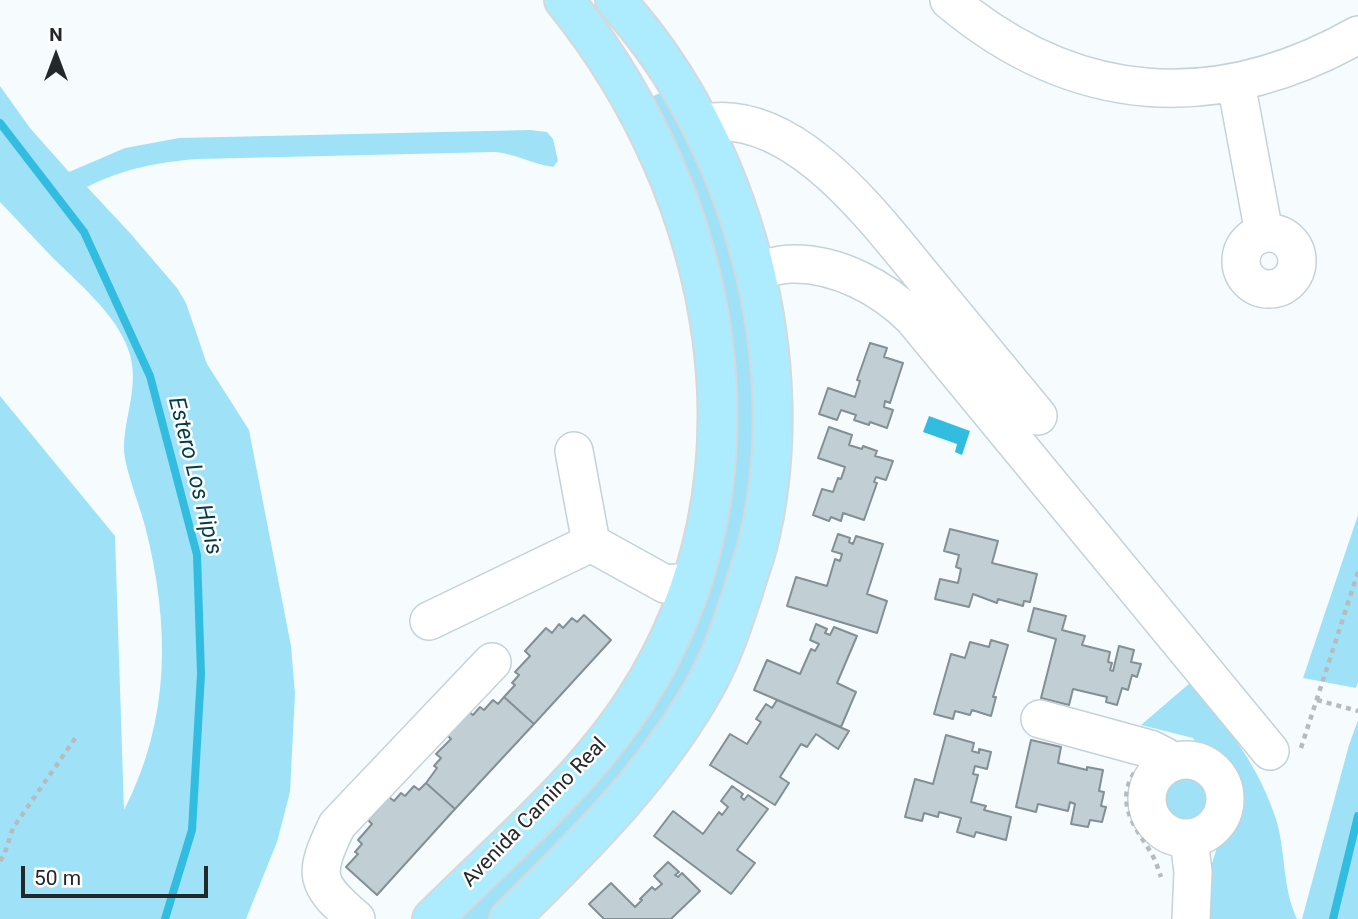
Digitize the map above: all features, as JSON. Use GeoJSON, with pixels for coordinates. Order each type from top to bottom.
{"type":"FeatureCollection","features":[{"type":"Feature","properties":{"kind":"main road","name":"Avenida Camino Real"},"geometry":{"type":"LineString","coordinates":[[432,919],[571,781],[617,726],[653,669],[673,630],[691,582],[706,528],[716,469],[719,420],[716,360],[702,279],[684,220],[667,174],[629,95],[564,0]]}},
{"type":"Feature","properties":{"kind":"main road"},"geometry":{"type":"LineString","coordinates":[[509,919],[597,832],[651,769],[708,680],[732,625],[757,546],[766,497],[771,448],[769,349],[755,271],[732,195],[700,124],[677,83],[642,32],[615,0]]}},
{"type":"Feature","properties":{"kind":"main road"},"geometry":{"type":"LineString","coordinates":[[629,95],[653,81],[677,83]]}},
{"type":"Feature","properties":{"kind":"street"},"geometry":{"type":"LineString","coordinates":[[949,0],[998,37],[1038,58],[1085,75],[1150,88],[1207,88],[1236,83],[1309,61],[1358,35]]}},
{"type":"Feature","properties":{"kind":"street"},"geometry":{"type":"LineString","coordinates":[[1236,83],[1264,233]]}},
{"type":"Feature","properties":{"kind":"street"},"geometry":{"type":"LineString","coordinates":[[700,124],[732,121],[760,129],[793,146],[834,176],[871,214],[1038,416]]}},
{"type":"Feature","properties":{"kind":"street"},"geometry":{"type":"LineString","coordinates":[[755,271],[785,264],[814,266],[870,285],[900,305],[1285,750]]}},
{"type":"Feature","properties":{"kind":"street"},"geometry":{"type":"LineString","coordinates":[[574,451],[591,543]]}},
{"type":"Feature","properties":{"kind":"street"},"geometry":{"type":"LineString","coordinates":[[591,543],[665,584],[691,582]]}},
{"type":"Feature","properties":{"kind":"street"},"geometry":{"type":"LineString","coordinates":[[429,621],[591,543]]}},
{"type":"Feature","properties":{"kind":"street"},"geometry":{"type":"LineString","coordinates":[[356,919],[325,891],[320,871],[337,825],[492,662]]}},
{"type":"Feature","properties":{"kind":"street"},"geometry":{"type":"LineString","coordinates":[[1040,719],[1160,756],[1201,762],[1218,775],[1226,795],[1222,816],[1199,836],[1180,838],[1165,832],[1158,827],[1149,812],[1147,796],[1157,773],[1160,756]]}},
{"type":"Feature","properties":{"kind":"street"},"geometry":{"type":"LineString","coordinates":[[1189,839],[1193,872],[1191,919]]}},
{"type":"Feature","properties":{"kind":"path"},"geometry":{"type":"LineString","coordinates":[[1285,750],[1317,700],[1358,572]]}},
{"type":"Feature","properties":{"kind":"path"},"geometry":{"type":"LineString","coordinates":[[1317,700],[1358,711]]}},
{"type":"Feature","properties":{"kind":"path"},"geometry":{"type":"LineString","coordinates":[[0,861],[19,819],[76,737]]}},
{"type":"Feature","properties":{"kind":"path"},"geometry":{"type":"LineString","coordinates":[[1160,756],[1130,779],[1126,802],[1131,822],[1152,854],[1162,879]]}},
{"type":"Feature","properties":{"kind":"shaded area"},"geometry":{"type":"Polygon","coordinates":[[[0,86],[30,128],[69,172],[125,148],[179,138],[530,130],[547,132],[553,139],[558,161],[553,167],[495,152],[198,159],[141,167],[113,175],[87,187],[177,288],[186,303],[207,364],[249,430],[291,646],[295,694],[290,792],[277,842],[246,919],[0,919],[0,396],[115,536],[124,810],[151,741],[162,671],[162,635],[153,563],[124,449],[131,399],[132,362],[115,323],[0,202],[0,86]]]}},
{"type":"Feature","properties":{"kind":"shaded area"},"geometry":{"type":"Polygon","coordinates":[[[660,93],[667,95],[723,213],[745,298],[758,412],[746,531],[708,647],[652,744],[566,842],[488,919],[453,919],[600,770],[727,490],[650,105],[651,97],[660,93]]]}},
{"type":"Feature","properties":{"kind":"shaded area"},"geometry":{"type":"Polygon","coordinates":[[[929,416],[970,431],[962,455],[955,452],[957,444],[923,432],[929,416]]]}},
{"type":"Feature","properties":{"kind":"shaded area"},"geometry":{"type":"Polygon","coordinates":[[[1358,515],[1358,682],[1356,688],[1303,678],[1358,515]]]}},
{"type":"Feature","properties":{"kind":"shaded area"},"geometry":{"type":"Polygon","coordinates":[[[1190,683],[1240,746],[1269,799],[1279,831],[1289,895],[1297,919],[1205,919],[1209,873],[1218,844],[1237,807],[1234,780],[1219,760],[1201,751],[1193,738],[1141,725],[1190,683]]]}},
{"type":"Feature","properties":{"kind":"shaded area"},"geometry":{"type":"Polygon","coordinates":[[[1358,720],[1358,919],[1302,919],[1349,745],[1358,720]]]}},
{"type":"Feature","properties":{"kind":"shaded area"},"geometry":{"type":"Polygon","coordinates":[[[1181,770],[1193,770],[1212,783],[1217,800],[1215,812],[1204,825],[1193,830],[1181,830],[1162,817],[1157,806],[1157,794],[1170,775],[1181,770]]]}},
{"type":"Feature","properties":{"kind":"building"},"geometry":{"type":"Polygon","coordinates":[[[870,343],[887,348],[884,357],[903,363],[890,403],[885,401],[884,407],[893,410],[887,428],[854,420],[856,415],[841,410],[837,420],[819,414],[828,388],[855,397],[860,381],[857,380],[870,343]]]}},
{"type":"Feature","properties":{"kind":"building"},"geometry":{"type":"Polygon","coordinates":[[[829,427],[852,435],[849,445],[877,451],[875,456],[893,461],[886,480],[876,477],[874,482],[877,483],[864,520],[843,513],[841,521],[831,517],[829,521],[813,515],[822,489],[833,492],[845,467],[818,458],[829,427]]]}},
{"type":"Feature","properties":{"kind":"building"},"geometry":{"type":"Polygon","coordinates":[[[950,529],[998,541],[992,563],[1037,574],[1030,602],[1024,601],[1023,606],[998,599],[997,603],[973,594],[969,607],[935,599],[940,579],[958,583],[961,569],[956,567],[959,555],[944,551],[950,529]]]}},
{"type":"Feature","properties":{"kind":"building"},"geometry":{"type":"Polygon","coordinates":[[[838,534],[850,538],[849,542],[853,544],[856,536],[883,544],[867,594],[887,601],[877,633],[787,606],[796,577],[827,586],[835,559],[840,561],[842,554],[832,551],[838,534]]]}},
{"type":"Feature","properties":{"kind":"building"},"geometry":{"type":"Polygon","coordinates":[[[1034,608],[1066,616],[1062,630],[1085,636],[1082,645],[1110,652],[1110,670],[1113,671],[1119,646],[1134,650],[1131,662],[1141,664],[1137,677],[1132,675],[1128,690],[1122,688],[1117,705],[1106,702],[1107,697],[1073,689],[1069,705],[1041,698],[1056,639],[1028,631],[1034,608]]]}},
{"type":"Feature","properties":{"kind":"building"},"geometry":{"type":"Polygon","coordinates":[[[584,615],[611,640],[534,724],[504,697],[515,685],[512,683],[519,675],[515,672],[530,656],[525,651],[546,628],[552,633],[559,624],[563,628],[572,618],[577,622],[584,615]]]}},
{"type":"Feature","properties":{"kind":"building"},"geometry":{"type":"Polygon","coordinates":[[[816,624],[827,629],[825,633],[830,635],[834,627],[857,636],[837,683],[856,692],[841,727],[754,690],[767,660],[800,674],[811,649],[815,651],[819,644],[810,640],[816,624]]]}},
{"type":"Feature","properties":{"kind":"building"},"geometry":{"type":"Polygon","coordinates":[[[991,640],[1008,645],[993,697],[996,697],[991,716],[972,710],[970,715],[955,711],[953,719],[934,714],[951,654],[965,658],[970,642],[989,647],[991,640]]]}},
{"type":"Feature","properties":{"kind":"building"},"geometry":{"type":"Polygon","coordinates":[[[504,697],[534,724],[455,809],[426,783],[441,758],[436,754],[451,739],[446,734],[468,711],[473,715],[480,707],[484,710],[493,700],[498,704],[504,697]]]}},
{"type":"Feature","properties":{"kind":"building"},"geometry":{"type":"Polygon","coordinates":[[[777,700],[849,731],[838,749],[816,734],[807,747],[801,744],[780,777],[789,783],[775,805],[710,765],[730,734],[747,744],[761,722],[756,719],[766,704],[772,708],[777,700]]]}},
{"type":"Feature","properties":{"kind":"building"},"geometry":{"type":"Polygon","coordinates":[[[946,735],[974,743],[972,751],[979,753],[979,749],[991,752],[987,769],[975,766],[973,774],[978,775],[971,802],[986,806],[984,810],[1011,817],[1006,840],[976,832],[974,837],[957,832],[961,818],[939,812],[938,817],[924,813],[922,821],[905,817],[915,779],[933,784],[946,735]]]}},
{"type":"Feature","properties":{"kind":"building"},"geometry":{"type":"Polygon","coordinates":[[[1031,740],[1061,747],[1058,763],[1087,770],[1087,767],[1103,770],[1099,791],[1104,792],[1101,806],[1106,807],[1102,822],[1090,820],[1088,827],[1071,824],[1075,804],[1070,802],[1068,811],[1038,804],[1036,812],[1016,807],[1031,740]]]}},
{"type":"Feature","properties":{"kind":"building"},"geometry":{"type":"Polygon","coordinates":[[[426,783],[455,809],[377,895],[346,867],[358,854],[355,852],[362,844],[358,840],[372,824],[368,820],[389,797],[394,801],[401,793],[405,796],[414,786],[419,790],[426,783]]]}},
{"type":"Feature","properties":{"kind":"building"},"geometry":{"type":"Polygon","coordinates":[[[732,786],[743,794],[741,797],[744,800],[748,795],[768,809],[737,850],[755,863],[731,894],[654,836],[673,811],[703,834],[719,812],[722,815],[728,807],[721,801],[732,786]]]}},
{"type":"Feature","properties":{"kind":"building"},"geometry":{"type":"Polygon","coordinates":[[[668,862],[679,872],[675,875],[678,877],[682,873],[700,891],[671,919],[604,919],[589,904],[611,883],[635,907],[652,887],[655,890],[662,884],[654,876],[668,862]]]}},
{"type":"Feature","properties":{"kind":"waterway","name":"Estero Los Hipis"},"geometry":{"type":"LineString","coordinates":[[0,123],[84,232],[150,376],[197,555],[201,674],[192,830],[165,919]]}},
{"type":"Feature","properties":{"kind":"waterway"},"geometry":{"type":"LineString","coordinates":[[1333,919],[1358,816]]}}]}
